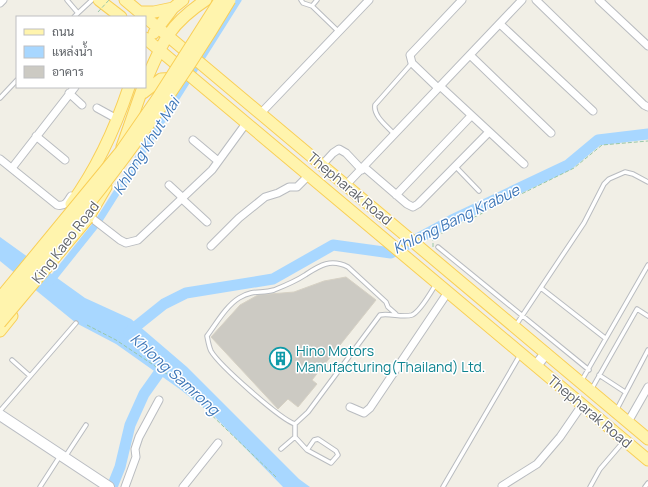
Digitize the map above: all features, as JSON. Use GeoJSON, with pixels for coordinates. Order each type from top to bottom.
{"type":"FeatureCollection","features":[{"type":"Feature","properties":{"kind":"main road"},"geometry":{"type":"LineString","coordinates":[[99,0],[119,16]]}},
{"type":"Feature","properties":{"kind":"main road","name":"Thepharak Road"},"geometry":{"type":"LineString","coordinates":[[125,0],[144,16]]}},
{"type":"Feature","properties":{"kind":"main road"},"geometry":{"type":"LineString","coordinates":[[146,42],[173,8],[183,0]]}},
{"type":"Feature","properties":{"kind":"main road"},"geometry":{"type":"LineString","coordinates":[[146,81],[163,52],[167,34],[180,20],[206,0]]}},
{"type":"Feature","properties":{"kind":"main road"},"geometry":{"type":"LineString","coordinates":[[0,298],[121,151],[172,76],[220,0]]}},
{"type":"Feature","properties":{"kind":"main road"},"geometry":{"type":"LineString","coordinates":[[0,310],[90,203],[134,146],[182,77],[230,0]]}},
{"type":"Feature","properties":{"kind":"main road"},"geometry":{"type":"LineString","coordinates":[[139,12],[154,12],[173,8]]}},
{"type":"Feature","properties":{"kind":"main road","name":"Thepharak Road"},"geometry":{"type":"LineString","coordinates":[[146,18],[648,439]]}},
{"type":"Feature","properties":{"kind":"main road"},"geometry":{"type":"LineString","coordinates":[[178,43],[178,28],[180,20]]}},
{"type":"Feature","properties":{"kind":"main road","name":"Thepharak Road"},"geometry":{"type":"LineString","coordinates":[[146,42],[163,52],[203,85],[520,354],[648,460]]}},
{"type":"Feature","properties":{"kind":"main road"},"geometry":{"type":"LineString","coordinates":[[138,100],[149,87],[161,79],[178,78],[203,85]]}},
{"type":"Feature","properties":{"kind":"main road","name":"King Kaeo Road"},"geometry":{"type":"LineString","coordinates":[[0,286],[71,204],[100,158],[129,88]]}},
{"type":"Feature","properties":{"kind":"main road","name":"King Kaeo Road"},"geometry":{"type":"LineString","coordinates":[[0,323],[91,218],[113,170],[143,88]]}},
{"type":"Feature","properties":{"kind":"main road"},"geometry":{"type":"LineString","coordinates":[[0,286],[16,299],[16,304],[10,320],[0,331]]}},
{"type":"Feature","properties":{"kind":"main road"},"geometry":{"type":"LineString","coordinates":[[536,366],[546,353]]}},
{"type":"Feature","properties":{"kind":"main road"},"geometry":{"type":"LineString","coordinates":[[0,415],[62,457],[107,485]]}},
{"type":"Feature","properties":{"kind":"street"},"geometry":{"type":"LineString","coordinates":[[0,3],[3,0]]}},
{"type":"Feature","properties":{"kind":"street"},"geometry":{"type":"LineString","coordinates":[[261,113],[369,0]]}},
{"type":"Feature","properties":{"kind":"street"},"geometry":{"type":"LineString","coordinates":[[462,0],[412,51],[410,59],[412,63],[524,164]]}},
{"type":"Feature","properties":{"kind":"street"},"geometry":{"type":"LineString","coordinates":[[346,185],[363,169],[522,0]]}},
{"type":"Feature","properties":{"kind":"street"},"geometry":{"type":"LineString","coordinates":[[536,0],[644,105],[648,107]]}},
{"type":"Feature","properties":{"kind":"street"},"geometry":{"type":"LineString","coordinates":[[599,0],[648,46]]}},
{"type":"Feature","properties":{"kind":"street"},"geometry":{"type":"LineString","coordinates":[[500,24],[593,111]]}},
{"type":"Feature","properties":{"kind":"street"},"geometry":{"type":"LineString","coordinates":[[470,55],[551,133]]}},
{"type":"Feature","properties":{"kind":"street"},"geometry":{"type":"LineString","coordinates":[[12,168],[73,88]]}},
{"type":"Feature","properties":{"kind":"street"},"geometry":{"type":"LineString","coordinates":[[69,93],[82,105]]}},
{"type":"Feature","properties":{"kind":"street"},"geometry":{"type":"LineString","coordinates":[[97,108],[117,119]]}},
{"type":"Feature","properties":{"kind":"street"},"geometry":{"type":"LineString","coordinates":[[396,194],[471,116]]}},
{"type":"Feature","properties":{"kind":"street"},"geometry":{"type":"LineString","coordinates":[[91,218],[120,240],[126,242],[138,240],[218,161],[247,122]]}},
{"type":"Feature","properties":{"kind":"street"},"geometry":{"type":"LineString","coordinates":[[322,165],[333,153],[339,150],[346,153],[363,169],[413,207],[418,204],[489,132]]}},
{"type":"Feature","properties":{"kind":"street"},"geometry":{"type":"LineString","coordinates":[[36,136],[65,160]]}},
{"type":"Feature","properties":{"kind":"street"},"geometry":{"type":"LineString","coordinates":[[193,140],[218,161]]}},
{"type":"Feature","properties":{"kind":"street"},"geometry":{"type":"LineString","coordinates":[[0,159],[58,205],[62,206],[68,201],[90,166],[100,158]]}},
{"type":"Feature","properties":{"kind":"street"},"geometry":{"type":"LineString","coordinates":[[211,246],[239,218],[265,197],[278,193],[289,187],[297,187],[309,175]]}},
{"type":"Feature","properties":{"kind":"street"},"geometry":{"type":"LineString","coordinates":[[169,185],[207,222]]}},
{"type":"Feature","properties":{"kind":"street"},"geometry":{"type":"LineString","coordinates":[[350,407],[364,413],[370,408],[448,292]]}},
{"type":"Feature","properties":{"kind":"street"},"geometry":{"type":"LineString","coordinates":[[628,422],[648,387]]}},
{"type":"Feature","properties":{"kind":"street"},"geometry":{"type":"LineString","coordinates":[[125,487],[136,457],[135,449],[139,438],[159,400]]}},
{"type":"Feature","properties":{"kind":"street"},"geometry":{"type":"LineString","coordinates":[[502,486],[536,464],[560,436],[582,405]]}},
{"type":"Feature","properties":{"kind":"street"},"geometry":{"type":"LineString","coordinates":[[183,487],[218,443]]}},
{"type":"Feature","properties":{"kind":"lane"},"geometry":{"type":"LineString","coordinates":[[66,0],[78,13]]}},
{"type":"Feature","properties":{"kind":"lane"},"geometry":{"type":"LineString","coordinates":[[75,16],[92,0]]}},
{"type":"Feature","properties":{"kind":"lane"},"geometry":{"type":"LineString","coordinates":[[301,0],[303,3],[312,6],[339,32]]}},
{"type":"Feature","properties":{"kind":"lane"},"geometry":{"type":"LineString","coordinates":[[312,6],[317,0]]}},
{"type":"Feature","properties":{"kind":"lane"},"geometry":{"type":"LineString","coordinates":[[395,135],[376,115],[374,110],[375,105],[412,63]]}},
{"type":"Feature","properties":{"kind":"lane"},"geometry":{"type":"LineString","coordinates":[[0,98],[16,81]]}},
{"type":"Feature","properties":{"kind":"lane"},"geometry":{"type":"LineString","coordinates":[[455,166],[479,191]]}},
{"type":"Feature","properties":{"kind":"lane"},"geometry":{"type":"LineString","coordinates":[[514,327],[523,317],[584,223],[604,184],[609,179],[625,172],[633,174],[648,182]]}},
{"type":"Feature","properties":{"kind":"lane"},"geometry":{"type":"LineString","coordinates":[[438,247],[588,370]]}},
{"type":"Feature","properties":{"kind":"lane"},"geometry":{"type":"LineString","coordinates":[[295,424],[284,418],[232,374],[212,351],[207,336],[225,312],[238,299],[254,291],[273,290],[303,276],[318,265],[331,263],[342,264],[348,267],[386,302],[388,308],[396,314]]}},
{"type":"Feature","properties":{"kind":"lane"},"geometry":{"type":"LineString","coordinates":[[580,383],[648,264]]}},
{"type":"Feature","properties":{"kind":"lane"},"geometry":{"type":"LineString","coordinates":[[307,450],[314,440],[318,439],[336,451],[338,455],[331,463],[307,450],[295,437],[295,424],[308,412],[380,315],[412,315],[417,311],[437,283]]}},
{"type":"Feature","properties":{"kind":"lane"},"geometry":{"type":"LineString","coordinates":[[541,288],[605,338]]}},
{"type":"Feature","properties":{"kind":"lane"},"geometry":{"type":"LineString","coordinates":[[590,391],[637,309],[648,316]]}},
{"type":"Feature","properties":{"kind":"lane"},"geometry":{"type":"LineString","coordinates":[[0,411],[76,323]]}},
{"type":"Feature","properties":{"kind":"lane"},"geometry":{"type":"LineString","coordinates":[[615,412],[648,350]]}},
{"type":"Feature","properties":{"kind":"lane"},"geometry":{"type":"LineString","coordinates":[[443,487],[520,354]]}},
{"type":"Feature","properties":{"kind":"lane"},"geometry":{"type":"LineString","coordinates":[[12,360],[30,376]]}},
{"type":"Feature","properties":{"kind":"lane"},"geometry":{"type":"LineString","coordinates":[[599,375],[625,392]]}},
{"type":"Feature","properties":{"kind":"lane"},"geometry":{"type":"LineString","coordinates":[[40,487],[86,425]]}},
{"type":"Feature","properties":{"kind":"lane"},"geometry":{"type":"LineString","coordinates":[[281,449],[295,437]]}},
{"type":"Feature","properties":{"kind":"lane"},"geometry":{"type":"LineString","coordinates":[[590,487],[600,469],[624,440]]}},
{"type":"Feature","properties":{"kind":"lane"},"geometry":{"type":"LineString","coordinates":[[645,487],[648,483]]}},
{"type":"Feature","properties":{"kind":"path"},"geometry":{"type":"LineString","coordinates":[[98,12],[109,0]]}},
{"type":"Feature","properties":{"kind":"path"},"geometry":{"type":"LineString","coordinates":[[434,259],[433,240],[458,223],[574,168],[602,145],[648,140]]}},
{"type":"Feature","properties":{"kind":"path"},"geometry":{"type":"LineString","coordinates":[[87,325],[116,340],[173,378],[276,477]]}},
{"type":"Feature","properties":{"kind":"water","name":"Khlong Samrong"},"geometry":{"type":"Polygon","coordinates":[[[0,237],[85,298],[131,319],[187,367],[299,479],[310,487],[283,487],[215,417],[181,390],[116,344],[76,323],[0,261],[0,237]]]}},
{"type":"Feature","properties":{"kind":"building","name":"Hino Motors Manufacturing(Thailand) Ltd."},"geometry":{"type":"Polygon","coordinates":[[[346,277],[376,300],[312,380],[317,384],[298,407],[288,399],[278,409],[211,337],[240,305],[258,295],[294,292],[324,281],[346,277]]]}},
{"type":"Feature","properties":{"kind":"waterway","name":"Khlong Khut Mai"},"geometry":{"type":"LineString","coordinates":[[50,282],[98,222],[238,0]]}},
{"type":"Feature","properties":{"kind":"waterway","name":"Khlong Bang Krabue"},"geometry":{"type":"LineString","coordinates":[[129,332],[164,304],[186,293],[273,279],[333,245],[391,253],[452,220],[568,165],[598,140],[648,134]]}},
{"type":"Feature","properties":{"kind":"waterway","name":"Khlong Samrong"},"geometry":{"type":"LineString","coordinates":[[112,487],[120,467],[130,425],[144,394],[166,363]]}},
{"type":"Feature","properties":{"kind":"place","name":"Hino Motors Manufacturing(Thailand) Ltd."},"geometry":{"type":"Point","coordinates":[280,358]}}]}
